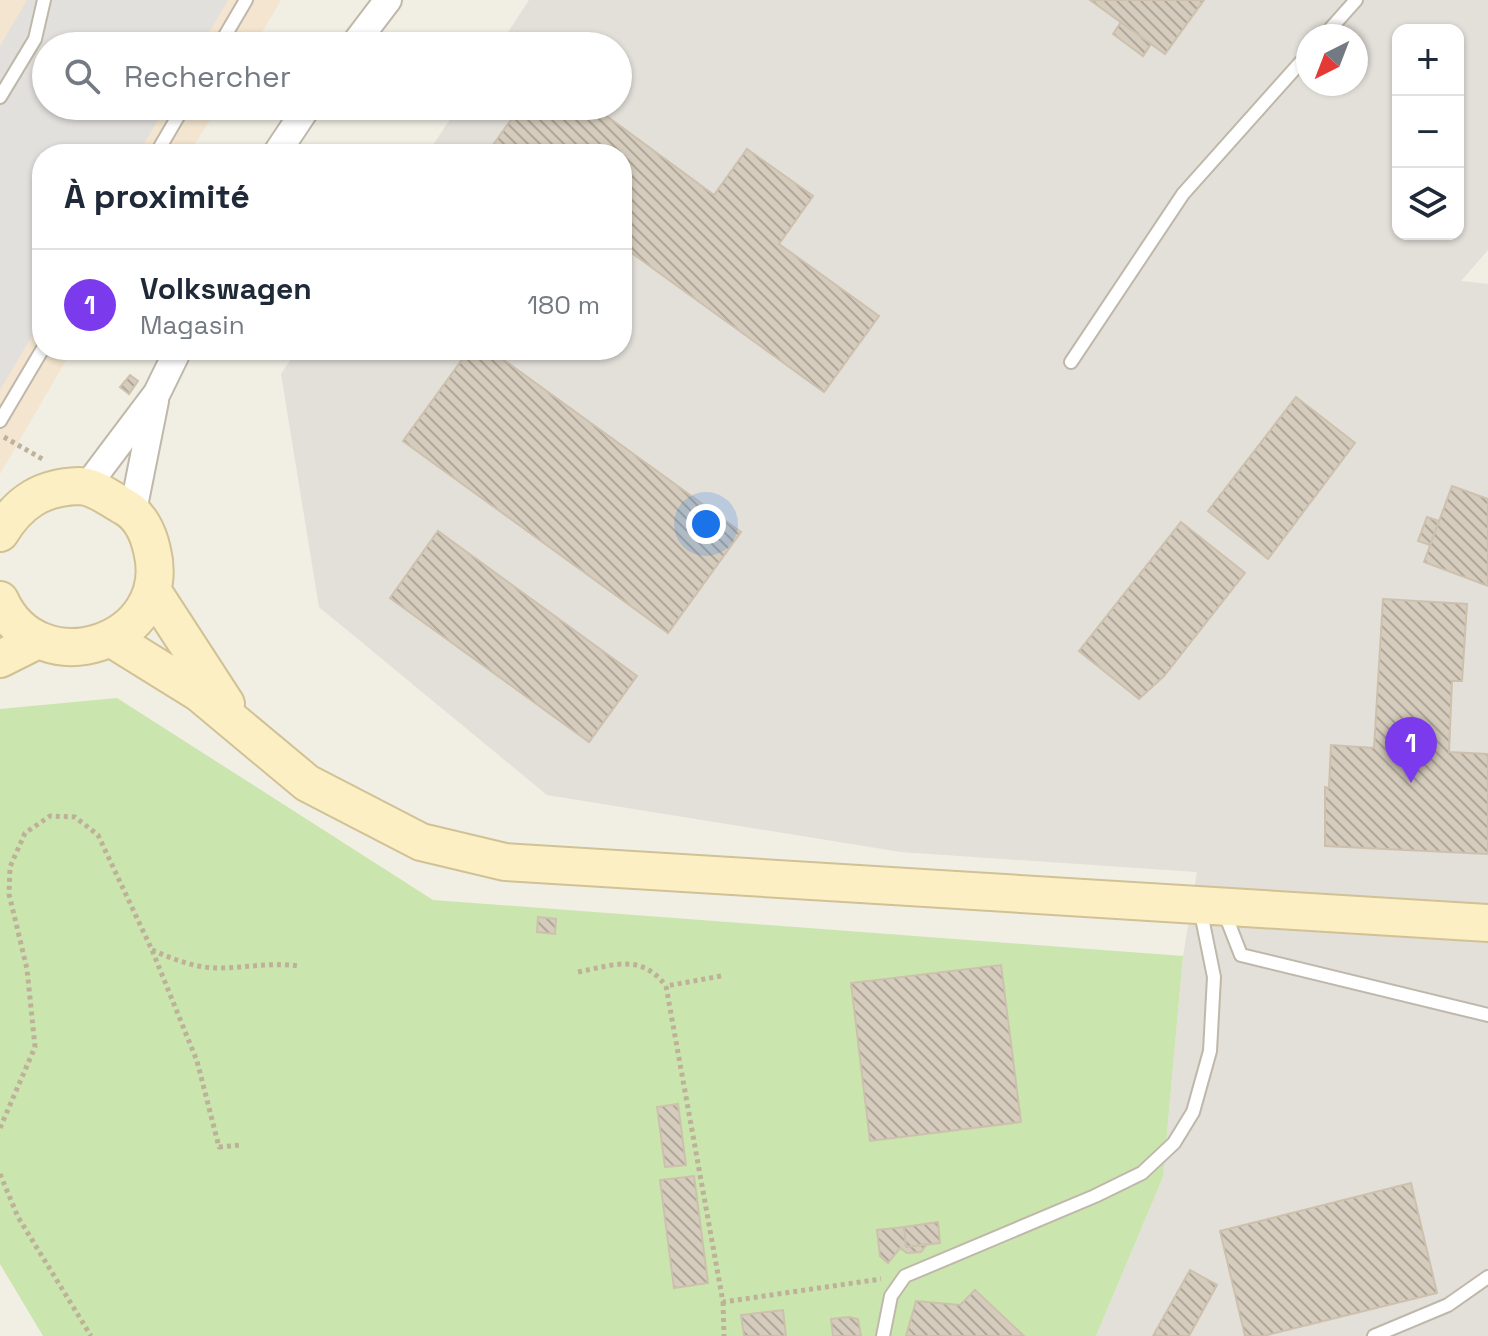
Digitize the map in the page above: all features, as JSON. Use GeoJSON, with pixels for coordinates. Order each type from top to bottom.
{"type":"FeatureCollection","features":[{"type":"Feature","properties":{"kind":"main road"},"geometry":{"type":"LineString","coordinates":[[0,533],[13,513],[34,496],[60,487],[87,486],[133,511],[148,535],[155,562],[152,590],[130,626],[112,639],[88,647],[63,647],[38,640],[20,627],[0,600]]}},
{"type":"Feature","properties":{"kind":"main road"},"geometry":{"type":"LineString","coordinates":[[152,590],[244,732]]}},
{"type":"Feature","properties":{"kind":"main road"},"geometry":{"type":"LineString","coordinates":[[112,639],[199,693],[307,783],[421,842],[505,862],[1488,923]]}},
{"type":"Feature","properties":{"kind":"main road"},"geometry":{"type":"LineString","coordinates":[[0,659],[38,640]]}},
{"type":"Feature","properties":{"kind":"street"},"geometry":{"type":"LineString","coordinates":[[364,32],[388,0]]}},
{"type":"Feature","properties":{"kind":"street"},"geometry":{"type":"LineString","coordinates":[[283,144],[299,120]]}},
{"type":"Feature","properties":{"kind":"street"},"geometry":{"type":"LineString","coordinates":[[87,486],[157,393],[173,360]]}},
{"type":"Feature","properties":{"kind":"street"},"geometry":{"type":"LineString","coordinates":[[133,511],[157,393]]}},
{"type":"Feature","properties":{"kind":"lane"},"geometry":{"type":"LineString","coordinates":[[37,32],[44,0]]}},
{"type":"Feature","properties":{"kind":"lane"},"geometry":{"type":"LineString","coordinates":[[227,32],[246,0]]}},
{"type":"Feature","properties":{"kind":"lane"},"geometry":{"type":"LineString","coordinates":[[1335,24],[1356,0]]}},
{"type":"Feature","properties":{"kind":"lane"},"geometry":{"type":"LineString","coordinates":[[0,97],[32,44]]}},
{"type":"Feature","properties":{"kind":"lane"},"geometry":{"type":"LineString","coordinates":[[1071,362],[1183,194],[1296,67]]}},
{"type":"Feature","properties":{"kind":"lane"},"geometry":{"type":"LineString","coordinates":[[162,144],[176,120]]}},
{"type":"Feature","properties":{"kind":"lane"},"geometry":{"type":"LineString","coordinates":[[0,421],[36,360]]}},
{"type":"Feature","properties":{"kind":"lane"},"geometry":{"type":"LineString","coordinates":[[1211,906],[1241,955],[1488,1015]]}},
{"type":"Feature","properties":{"kind":"lane"},"geometry":{"type":"LineString","coordinates":[[883,1336],[891,1296],[905,1276],[1142,1173],[1174,1143],[1193,1112],[1210,1051],[1214,977],[1211,906]]}},
{"type":"Feature","properties":{"kind":"lane"},"geometry":{"type":"LineString","coordinates":[[1374,1336],[1448,1305],[1488,1277]]}},
{"type":"Feature","properties":{"kind":"path"},"geometry":{"type":"LineString","coordinates":[[11,441],[29,451]]}},
{"type":"Feature","properties":{"kind":"path"},"geometry":{"type":"LineString","coordinates":[[0,1128],[35,1047],[27,969],[9,894],[10,867],[25,833],[50,816],[75,817],[98,835],[152,950],[197,1061],[219,1147],[241,1145]]}},
{"type":"Feature","properties":{"kind":"path"},"geometry":{"type":"LineString","coordinates":[[152,950],[179,961],[216,968],[274,962],[299,966]]}},
{"type":"Feature","properties":{"kind":"path"},"geometry":{"type":"LineString","coordinates":[[578,972],[639,965],[654,971],[666,986],[723,1302],[724,1336]]}},
{"type":"Feature","properties":{"kind":"path"},"geometry":{"type":"LineString","coordinates":[[666,986],[721,976]]}},
{"type":"Feature","properties":{"kind":"path"},"geometry":{"type":"LineString","coordinates":[[0,1174],[18,1217],[91,1336]]}},
{"type":"Feature","properties":{"kind":"path"},"geometry":{"type":"LineString","coordinates":[[723,1302],[905,1276]]}},
{"type":"Feature","properties":{"kind":"shaded area"},"geometry":{"type":"Polygon","coordinates":[[[0,0],[281,0],[262,32],[32,32],[32,120],[210,120],[195,144],[32,144],[32,360],[66,360],[0,474],[0,0]]]}},
{"type":"Feature","properties":{"kind":"shaded area"},"geometry":{"type":"Polygon","coordinates":[[[27,0],[228,0],[209,32],[32,32],[32,120],[158,120],[144,144],[32,144],[32,336],[0,390],[0,46],[27,0]]]}},
{"type":"Feature","properties":{"kind":"shaded area"},"geometry":{"type":"Polygon","coordinates":[[[529,0],[1488,0],[1488,250],[1461,281],[1488,284],[1488,1336],[1096,1336],[1163,1177],[1183,956],[1197,872],[901,852],[547,795],[319,607],[281,374],[290,360],[632,360],[632,144],[434,144],[450,120],[632,120],[632,32],[508,32],[529,0]]]}},
{"type":"Feature","properties":{"kind":"green space"},"geometry":{"type":"Polygon","coordinates":[[[117,698],[433,900],[1183,956],[1163,1177],[1096,1336],[43,1336],[0,1264],[0,709],[117,698]]]}},
{"type":"Feature","properties":{"kind":"building"},"geometry":{"type":"Polygon","coordinates":[[[1090,0],[1204,0],[1165,54],[1090,0]]]}},
{"type":"Feature","properties":{"kind":"building"},"geometry":{"type":"Polygon","coordinates":[[[1121,22],[1151,44],[1143,56],[1113,34],[1121,22]]]}},
{"type":"Feature","properties":{"kind":"building"},"geometry":{"type":"Polygon","coordinates":[[[511,120],[612,120],[714,195],[747,149],[813,196],[779,244],[879,316],[824,392],[632,253],[632,144],[494,144],[511,120]]]}},
{"type":"Feature","properties":{"kind":"building"},"geometry":{"type":"Polygon","coordinates":[[[462,360],[504,360],[741,532],[668,633],[403,441],[462,360]]]}},
{"type":"Feature","properties":{"kind":"building"},"geometry":{"type":"Polygon","coordinates":[[[130,375],[138,381],[129,394],[120,387],[130,375]]]}},
{"type":"Feature","properties":{"kind":"building"},"geometry":{"type":"Polygon","coordinates":[[[1296,397],[1355,443],[1268,559],[1208,511],[1296,397]]]}},
{"type":"Feature","properties":{"kind":"building"},"geometry":{"type":"Polygon","coordinates":[[[1452,486],[1488,499],[1488,586],[1424,562],[1452,486]]]}},
{"type":"Feature","properties":{"kind":"building"},"geometry":{"type":"Polygon","coordinates":[[[1427,517],[1439,521],[1430,545],[1418,541],[1427,517]]]}},
{"type":"Feature","properties":{"kind":"building"},"geometry":{"type":"Polygon","coordinates":[[[1181,522],[1245,573],[1164,676],[1139,699],[1079,651],[1181,522]]]}},
{"type":"Feature","properties":{"kind":"building"},"geometry":{"type":"Polygon","coordinates":[[[438,531],[637,676],[589,742],[390,598],[438,531]]]}},
{"type":"Feature","properties":{"kind":"building"},"geometry":{"type":"Polygon","coordinates":[[[1383,599],[1467,604],[1462,681],[1452,681],[1449,752],[1488,754],[1488,854],[1325,846],[1325,787],[1329,788],[1331,745],[1374,748],[1383,599]]]}},
{"type":"Feature","properties":{"kind":"building"},"geometry":{"type":"Polygon","coordinates":[[[538,917],[556,919],[555,934],[537,932],[538,917]]]}},
{"type":"Feature","properties":{"kind":"building"},"geometry":{"type":"Polygon","coordinates":[[[1001,965],[1021,1122],[870,1141],[851,983],[1001,965]]]}},
{"type":"Feature","properties":{"kind":"building"},"geometry":{"type":"Polygon","coordinates":[[[678,1104],[686,1165],[665,1167],[657,1107],[678,1104]]]}},
{"type":"Feature","properties":{"kind":"building"},"geometry":{"type":"Polygon","coordinates":[[[694,1176],[708,1283],[674,1288],[660,1180],[694,1176]]]}},
{"type":"Feature","properties":{"kind":"building"},"geometry":{"type":"Polygon","coordinates":[[[1411,1183],[1437,1293],[1263,1336],[1245,1336],[1220,1231],[1411,1183]]]}},
{"type":"Feature","properties":{"kind":"building"},"geometry":{"type":"Polygon","coordinates":[[[938,1222],[940,1243],[906,1247],[904,1227],[938,1222]]]}},
{"type":"Feature","properties":{"kind":"building"},"geometry":{"type":"Polygon","coordinates":[[[904,1227],[906,1247],[927,1244],[921,1252],[907,1253],[900,1248],[888,1263],[880,1256],[877,1230],[904,1227]]]}},
{"type":"Feature","properties":{"kind":"building"},"geometry":{"type":"Polygon","coordinates":[[[1190,1270],[1217,1285],[1189,1336],[1153,1336],[1190,1270]]]}},
{"type":"Feature","properties":{"kind":"building"},"geometry":{"type":"Polygon","coordinates":[[[975,1290],[1024,1336],[906,1336],[916,1301],[960,1305],[975,1290]]]}},
{"type":"Feature","properties":{"kind":"building"},"geometry":{"type":"Polygon","coordinates":[[[783,1310],[786,1336],[744,1336],[741,1315],[783,1310]]]}},
{"type":"Feature","properties":{"kind":"building"},"geometry":{"type":"Polygon","coordinates":[[[831,1319],[858,1319],[861,1336],[833,1336],[831,1319]]]}},
{"type":"Feature","properties":{"kind":"place","name":"Volkswagen"},"geometry":{"type":"Point","coordinates":[1411,783]}}]}
